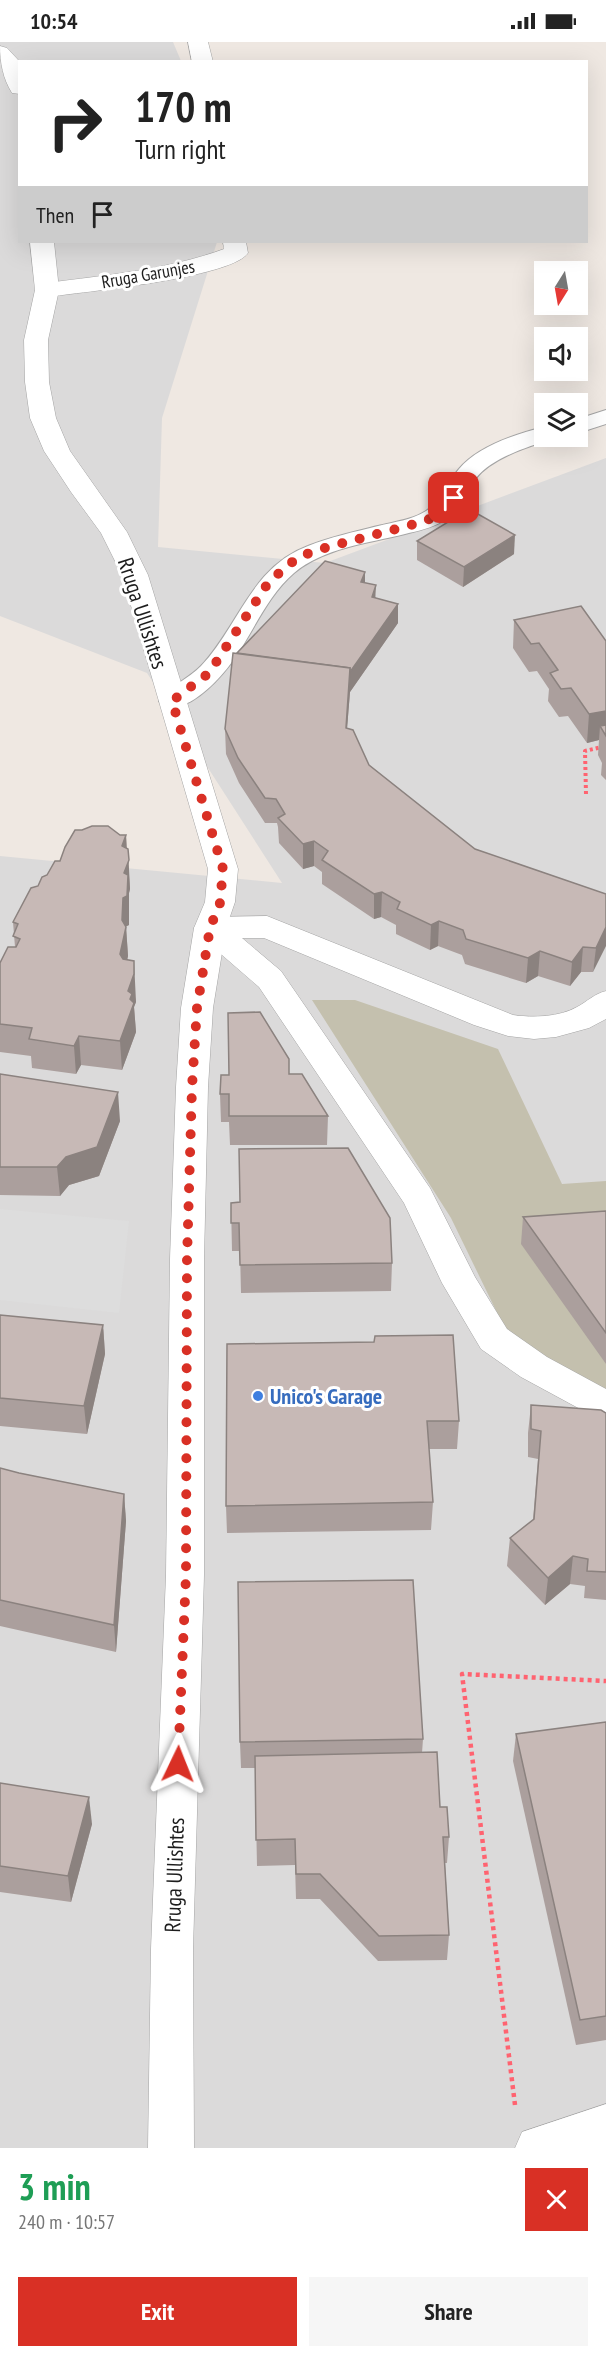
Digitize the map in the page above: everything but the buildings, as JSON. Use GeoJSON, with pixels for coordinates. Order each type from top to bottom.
{"type":"FeatureCollection","features":[{"type":"Feature","properties":{"kind":"street"},"geometry":{"type":"LineString","coordinates":[[198,42],[202,60]]}},
{"type":"Feature","properties":{"kind":"street"},"geometry":{"type":"LineString","coordinates":[[0,52],[15,70],[18,81]]}},
{"type":"Feature","properties":{"kind":"street","name":"Rruga Ullishtes"},"geometry":{"type":"LineString","coordinates":[[42,243],[47,290],[36,340],[37,382],[43,418],[57,451],[80,487],[114,532],[135,575],[223,869],[220,903],[210,928],[197,1008],[187,1259],[186,1575],[172,1949],[171,2148]]}},
{"type":"Feature","properties":{"kind":"street","name":"Rruga Garunjes"},"geometry":{"type":"LineString","coordinates":[[47,290],[128,279],[219,260],[236,253],[234,243]]}},
{"type":"Feature","properties":{"kind":"street"},"geometry":{"type":"LineString","coordinates":[[210,928],[267,927],[485,1017],[520,1028],[571,1024],[594,1014],[606,1002]]}},
{"type":"Feature","properties":{"kind":"street"},"geometry":{"type":"LineString","coordinates":[[210,928],[270,979],[418,1197],[460,1283],[494,1339],[534,1367],[606,1406]]}},
{"type":"Feature","properties":{"kind":"street"},"geometry":{"type":"LineString","coordinates":[[527,2130],[606,2126]]}},
{"type":"Feature","properties":{"kind":"lane"},"geometry":{"type":"LineString","coordinates":[[588,423],[606,417]]}},
{"type":"Feature","properties":{"kind":"lane"},"geometry":{"type":"LineString","coordinates":[[172,701],[209,673],[268,583],[288,565],[301,556],[321,549],[426,521],[441,512],[454,498],[467,474],[493,454],[534,437]]}},
{"type":"Feature","properties":{"kind":"path"},"geometry":{"type":"LineString","coordinates":[[586,794],[585,751],[606,746]]}},
{"type":"Feature","properties":{"kind":"path"},"geometry":{"type":"LineString","coordinates":[[527,2130],[462,1674],[606,1681]]}},
{"type":"Feature","properties":{"kind":"shaded area"},"geometry":{"type":"Polygon","coordinates":[[[0,42],[173,42],[181,60],[18,60],[18,243],[217,243],[162,418],[158,547],[325,563],[606,458],[606,2148],[0,2148],[0,856],[282,883],[147,673],[0,616],[0,42]]]}},
{"type":"Feature","properties":{"kind":"shaded area"},"geometry":{"type":"Polygon","coordinates":[[[312,1000],[355,1000],[498,1049],[562,1184],[606,1181],[606,1406],[566,1385],[504,1327],[451,1218],[312,1000]]]}},
{"type":"Feature","properties":{"kind":"shaded area"},"geometry":{"type":"Polygon","coordinates":[[[0,1209],[129,1221],[119,1313],[0,1300],[0,1209]]]}},
{"type":"Feature","properties":{"kind":"place","name":"Unico's Garage"},"geometry":{"type":"Point","coordinates":[258,1396]}},
{"type":"Feature","properties":{"kind":"route"},"geometry":{"type":"LineString","coordinates":[[178,1764],[186,1575],[185,1347],[192,1087],[197,1008],[210,928],[220,903],[223,869],[172,701],[209,673],[268,583],[288,565],[301,556],[321,549],[426,521],[441,512],[454,498]]}}]}
